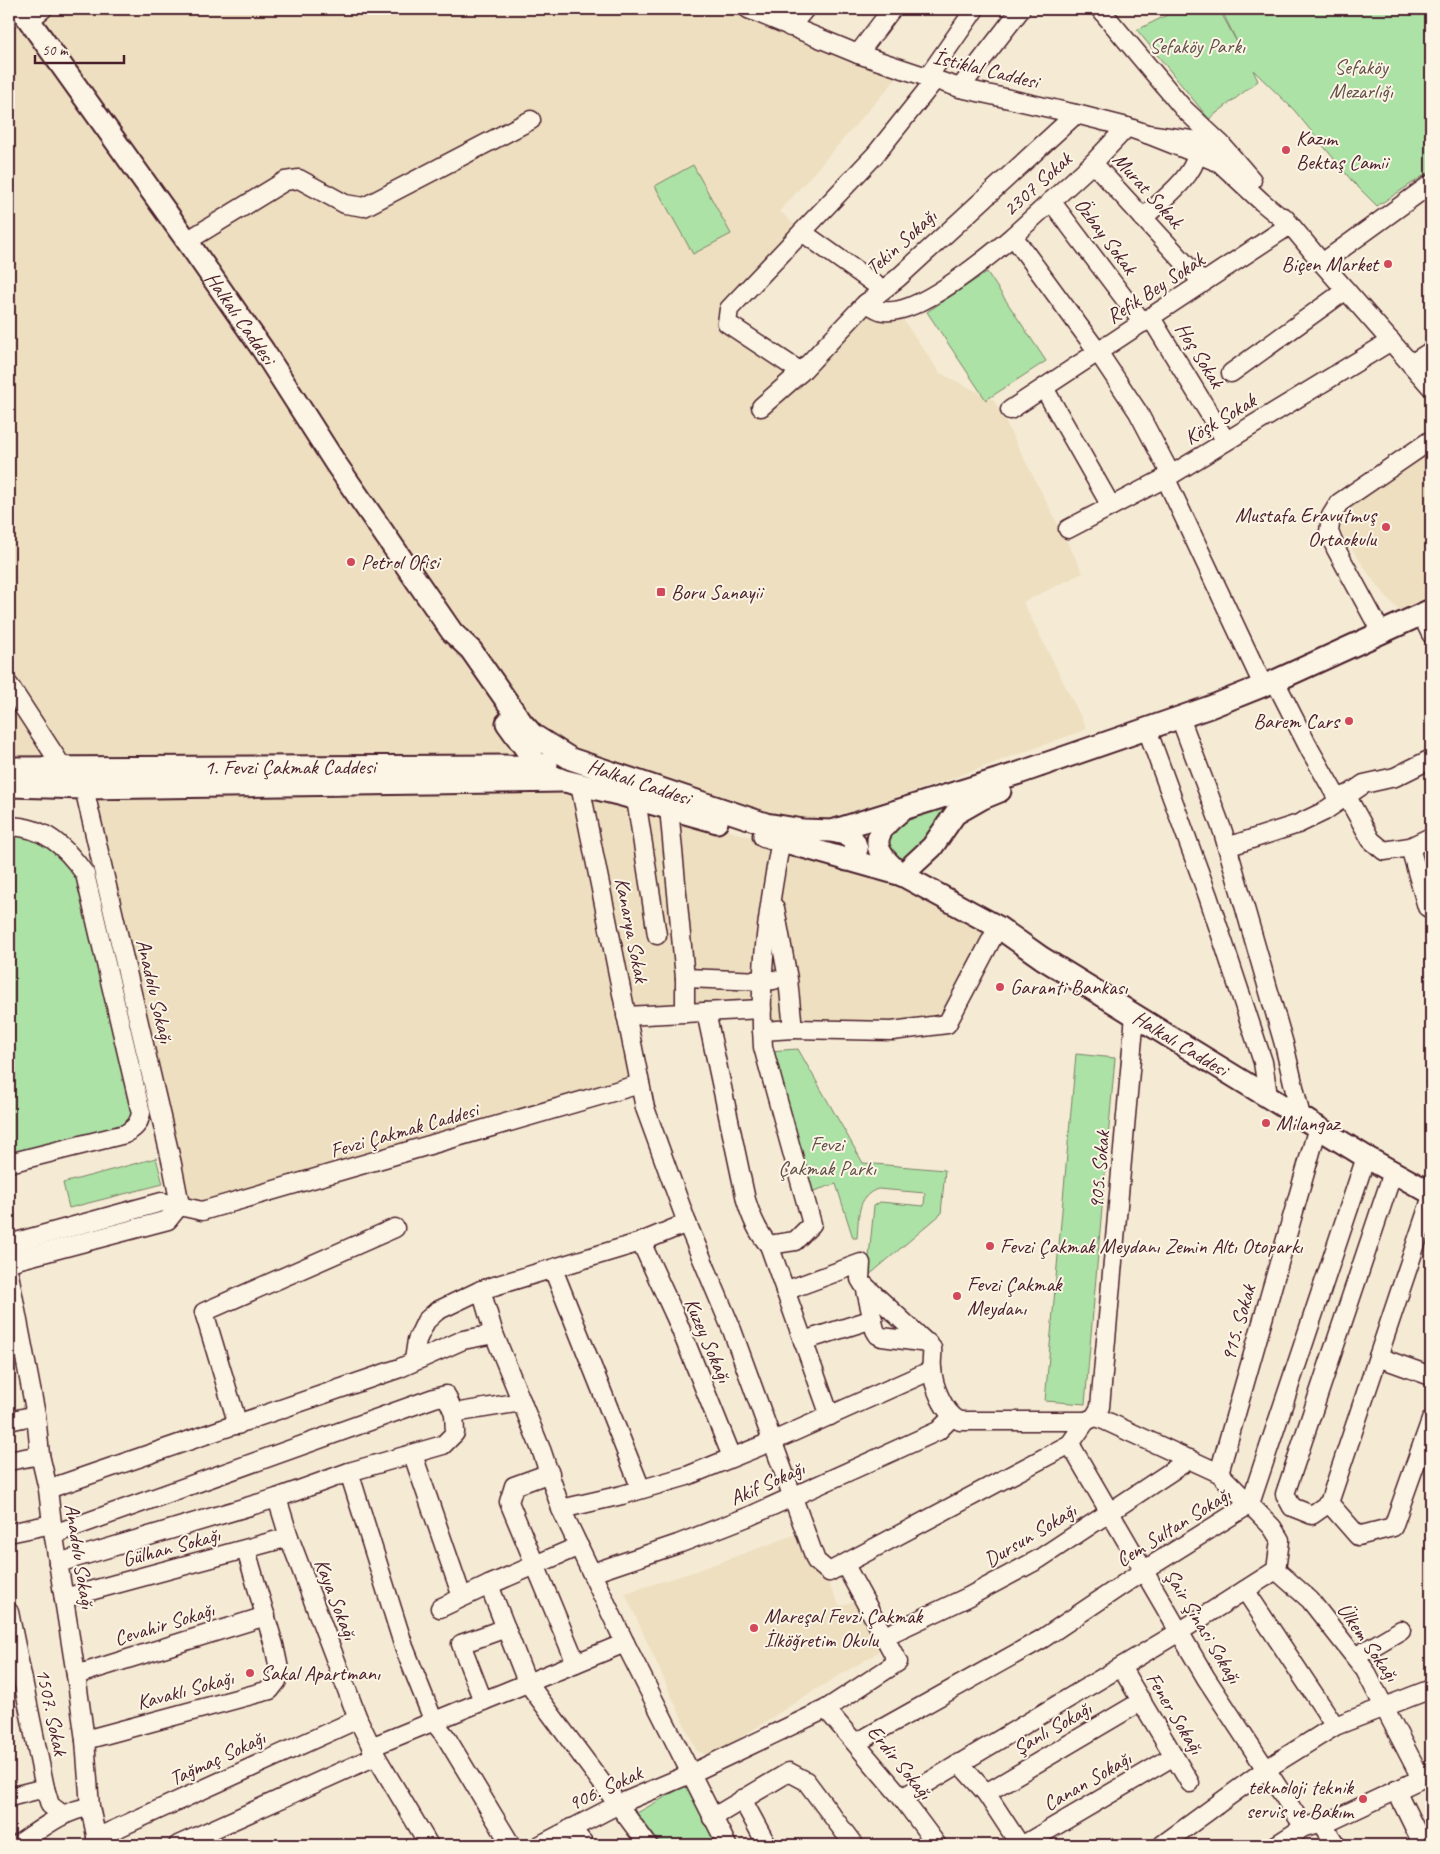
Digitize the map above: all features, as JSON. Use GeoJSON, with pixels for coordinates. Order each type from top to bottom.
{"type":"FeatureCollection","features":[{"type":"Feature","properties":{"kind":"main road","name":"Halkalı Caddesi"},"geometry":{"type":"LineString","coordinates":[[31,13],[283,379],[336,464],[452,632],[471,650],[522,723],[533,735],[571,759],[766,824],[844,834],[856,843],[857,849],[854,855],[847,860]]}},
{"type":"Feature","properties":{"kind":"main road"},"geometry":{"type":"LineString","coordinates":[[903,810],[882,828],[878,838],[882,855],[887,863],[902,875],[932,847],[955,814],[983,798],[1012,786],[1184,728],[1381,632],[1430,624]]}},
{"type":"Feature","properties":{"kind":"main road"},"geometry":{"type":"LineString","coordinates":[[832,831],[1019,773],[1273,686],[1430,624]]}},
{"type":"Feature","properties":{"kind":"main road","name":"Halkalı Caddesi"},"geometry":{"type":"LineString","coordinates":[[452,632],[459,656],[538,766],[547,774],[572,783],[669,808],[902,875],[998,928],[1135,1016],[1366,1157],[1431,1193]]}},
{"type":"Feature","properties":{"kind":"main road"},"geometry":{"type":"LineString","coordinates":[[516,766],[522,763],[524,758],[519,740]]}},
{"type":"Feature","properties":{"kind":"main road","name":"1. Fevzi Çakmak Caddesi"},"geometry":{"type":"LineString","coordinates":[[85,778],[538,766],[571,759]]}},
{"type":"Feature","properties":{"kind":"main road"},"geometry":{"type":"LineString","coordinates":[[9,768],[85,778],[572,783]]}},
{"type":"Feature","properties":{"kind":"main road"},"geometry":{"type":"LineString","coordinates":[[9,786],[55,775]]}},
{"type":"Feature","properties":{"kind":"main road"},"geometry":{"type":"LineString","coordinates":[[9,800],[46,800],[55,775]]}},
{"type":"Feature","properties":{"kind":"street","name":"İstiklal Caddesi"},"geometry":{"type":"LineString","coordinates":[[748,9],[858,54],[960,88],[1076,114],[1147,134],[1222,144]]}},
{"type":"Feature","properties":{"kind":"street"},"geometry":{"type":"LineString","coordinates":[[790,27],[804,9]]}},
{"type":"Feature","properties":{"kind":"street"},"geometry":{"type":"LineString","coordinates":[[858,54],[892,9]]}},
{"type":"Feature","properties":{"kind":"street"},"geometry":{"type":"LineString","coordinates":[[802,372],[727,323],[729,309],[875,155],[931,79],[975,9]]}},
{"type":"Feature","properties":{"kind":"street"},"geometry":{"type":"LineString","coordinates":[[960,88],[1021,9]]}},
{"type":"Feature","properties":{"kind":"street"},"geometry":{"type":"LineString","coordinates":[[1109,12],[1183,108],[1222,144],[1322,263],[1431,387]]}},
{"type":"Feature","properties":{"kind":"street","name":"Tekin Sokağı"},"geometry":{"type":"LineString","coordinates":[[760,407],[802,372],[866,303],[898,278],[1076,114]]}},
{"type":"Feature","properties":{"kind":"street"},"geometry":{"type":"LineString","coordinates":[[187,241],[285,181],[299,180],[345,204],[364,207],[530,120]]}},
{"type":"Feature","properties":{"kind":"street","name":"Murat Sokak"},"geometry":{"type":"LineString","coordinates":[[1127,127],[1093,163],[1203,283]]}},
{"type":"Feature","properties":{"kind":"street"},"geometry":{"type":"LineString","coordinates":[[1147,134],[1220,163],[1290,225]]}},
{"type":"Feature","properties":{"kind":"street"},"geometry":{"type":"LineString","coordinates":[[1143,218],[1173,190],[1194,166],[1197,154]]}},
{"type":"Feature","properties":{"kind":"street","name":"2307 Sokak"},"geometry":{"type":"LineString","coordinates":[[866,303],[880,310],[892,311],[900,310],[932,296],[986,260],[1014,238],[1093,163]]}},
{"type":"Feature","properties":{"kind":"street"},"geometry":{"type":"LineString","coordinates":[[1322,263],[1429,176]]}},
{"type":"Feature","properties":{"kind":"street","name":"Özbay Sokak"},"geometry":{"type":"LineString","coordinates":[[1051,201],[1147,320]]}},
{"type":"Feature","properties":{"kind":"street","name":"Refik Bey Sokak"},"geometry":{"type":"LineString","coordinates":[[1010,410],[1290,225]]}},
{"type":"Feature","properties":{"kind":"street"},"geometry":{"type":"LineString","coordinates":[[802,232],[882,289]]}},
{"type":"Feature","properties":{"kind":"street"},"geometry":{"type":"LineString","coordinates":[[1014,238],[1098,352],[1138,412],[1273,686],[1310,750],[1371,840],[1384,851],[1410,847],[1431,837]]}},
{"type":"Feature","properties":{"kind":"street"},"geometry":{"type":"LineString","coordinates":[[1231,373],[1346,290]]}},
{"type":"Feature","properties":{"kind":"street","name":"Hoş Sokak"},"geometry":{"type":"LineString","coordinates":[[1147,320],[1226,441]]}},
{"type":"Feature","properties":{"kind":"street","name":"Köşk Sokak"},"geometry":{"type":"LineString","coordinates":[[1068,529],[1168,476],[1391,341]]}},
{"type":"Feature","properties":{"kind":"street"},"geometry":{"type":"LineString","coordinates":[[1411,364],[1431,351]]}},
{"type":"Feature","properties":{"kind":"street"},"geometry":{"type":"LineString","coordinates":[[1044,388],[1111,506]]}},
{"type":"Feature","properties":{"kind":"street"},"geometry":{"type":"LineString","coordinates":[[1381,632],[1336,549],[1329,532],[1331,516],[1340,503],[1431,440]]}},
{"type":"Feature","properties":{"kind":"street"},"geometry":{"type":"LineString","coordinates":[[9,685],[55,775]]}},
{"type":"Feature","properties":{"kind":"street"},"geometry":{"type":"LineString","coordinates":[[1184,728],[1227,847],[1284,1044],[1309,1122]]}},
{"type":"Feature","properties":{"kind":"street"},"geometry":{"type":"LineString","coordinates":[[1151,740],[1208,896],[1263,1062],[1268,1096]]}},
{"type":"Feature","properties":{"kind":"street"},"geometry":{"type":"LineString","coordinates":[[1227,847],[1298,824],[1323,812],[1364,784],[1395,778],[1431,759]]}},
{"type":"Feature","properties":{"kind":"street","name":"Anadolu Sokağı"},"geometry":{"type":"LineString","coordinates":[[85,778],[180,1205]]}},
{"type":"Feature","properties":{"kind":"street","name":"Kanarya Sokak"},"geometry":{"type":"LineString","coordinates":[[572,783],[626,1016],[645,1108],[687,1223],[732,1330],[816,1561],[829,1572],[844,1565]]}},
{"type":"Feature","properties":{"kind":"street"},"geometry":{"type":"LineString","coordinates":[[636,799],[657,935]]}},
{"type":"Feature","properties":{"kind":"street"},"geometry":{"type":"LineString","coordinates":[[669,808],[685,978],[686,1013]]}},
{"type":"Feature","properties":{"kind":"street"},"geometry":{"type":"LineString","coordinates":[[9,826],[36,831],[53,838],[72,856],[85,874],[140,1113],[139,1122],[125,1134],[9,1163]]}},
{"type":"Feature","properties":{"kind":"street"},"geometry":{"type":"LineString","coordinates":[[770,1245],[795,1241],[812,1224],[763,1047],[762,981],[764,954],[771,890],[781,840]]}},
{"type":"Feature","properties":{"kind":"street"},"geometry":{"type":"LineString","coordinates":[[1410,847],[1427,907],[1431,909]]}},
{"type":"Feature","properties":{"kind":"street"},"geometry":{"type":"LineString","coordinates":[[771,890],[788,979],[793,1029]]}},
{"type":"Feature","properties":{"kind":"street"},"geometry":{"type":"LineString","coordinates":[[762,1031],[793,1029],[892,1031],[947,1024],[998,928]]}},
{"type":"Feature","properties":{"kind":"street"},"geometry":{"type":"LineString","coordinates":[[685,978],[762,981],[788,979]]}},
{"type":"Feature","properties":{"kind":"street"},"geometry":{"type":"LineString","coordinates":[[626,1016],[762,1009]]}},
{"type":"Feature","properties":{"kind":"street"},"geometry":{"type":"LineString","coordinates":[[706,1012],[746,1200],[759,1233],[770,1245],[830,1416]]}},
{"type":"Feature","properties":{"kind":"street","name":"905. Sokak"},"geometry":{"type":"LineString","coordinates":[[1091,1419],[1100,1407],[1135,1016]]}},
{"type":"Feature","properties":{"kind":"street","name":"Fevzi Çakmak Caddesi"},"geometry":{"type":"LineString","coordinates":[[180,1205],[202,1211],[640,1084]]}},
{"type":"Feature","properties":{"kind":"street","name":"915. Sokak"},"geometry":{"type":"LineString","coordinates":[[1219,1473],[1309,1122]]}},
{"type":"Feature","properties":{"kind":"street","name":"Cem Sultan Sokağı"},"geometry":{"type":"LineString","coordinates":[[856,1743],[1042,1639],[1143,1571],[1250,1504],[1366,1157]]}},
{"type":"Feature","properties":{"kind":"street"},"geometry":{"type":"LineString","coordinates":[[1393,1172],[1285,1494],[1292,1507],[1312,1515],[1329,1502],[1431,1199]]}},
{"type":"Feature","properties":{"kind":"street"},"geometry":{"type":"LineString","coordinates":[[9,1244],[162,1202],[180,1205],[168,1220],[9,1262]]}},
{"type":"Feature","properties":{"kind":"street"},"geometry":{"type":"LineString","coordinates":[[414,1360],[417,1340],[426,1321],[437,1311],[481,1290],[640,1242],[687,1223]]}},
{"type":"Feature","properties":{"kind":"street"},"geometry":{"type":"LineString","coordinates":[[238,1425],[204,1312],[395,1228]]}},
{"type":"Feature","properties":{"kind":"street","name":"Kuzey Sokağı"},"geometry":{"type":"LineString","coordinates":[[640,1242],[676,1318],[732,1457]]}},
{"type":"Feature","properties":{"kind":"street"},"geometry":{"type":"LineString","coordinates":[[785,1291],[861,1263],[860,1279],[865,1286],[928,1343],[932,1350],[932,1370],[940,1396],[946,1411],[952,1418],[960,1421],[1091,1419],[1190,1459],[1219,1473],[1272,1527],[1280,1540],[1276,1570],[1179,1632],[902,1798]]}},
{"type":"Feature","properties":{"kind":"street"},"geometry":{"type":"LineString","coordinates":[[553,1269],[641,1489]]}},
{"type":"Feature","properties":{"kind":"street","name":"Anadolu Sokağı"},"geometry":{"type":"LineString","coordinates":[[9,1274],[15,1344],[36,1415],[40,1455],[48,1489],[76,1675],[85,1740],[90,1807],[97,1842]]}},
{"type":"Feature","properties":{"kind":"street"},"geometry":{"type":"LineString","coordinates":[[865,1286],[876,1332],[880,1336],[928,1343]]}},
{"type":"Feature","properties":{"kind":"street"},"geometry":{"type":"LineString","coordinates":[[481,1290],[494,1334],[550,1473],[561,1509],[625,1643],[727,1845]]}},
{"type":"Feature","properties":{"kind":"street"},"geometry":{"type":"LineString","coordinates":[[803,1341],[873,1319]]}},
{"type":"Feature","properties":{"kind":"street"},"geometry":{"type":"LineString","coordinates":[[48,1489],[400,1368],[414,1360],[463,1340],[494,1334]]}},
{"type":"Feature","properties":{"kind":"street"},"geometry":{"type":"LineString","coordinates":[[1378,1357],[1431,1376]]}},
{"type":"Feature","properties":{"kind":"street"},"geometry":{"type":"LineString","coordinates":[[561,1509],[622,1495],[686,1476],[773,1441],[932,1370]]}},
{"type":"Feature","properties":{"kind":"street"},"geometry":{"type":"LineString","coordinates":[[9,1533],[53,1529],[434,1398],[446,1395],[454,1413],[455,1433],[442,1445],[413,1455],[349,1472],[277,1498],[58,1563]]}},
{"type":"Feature","properties":{"kind":"street"},"geometry":{"type":"LineString","coordinates":[[454,1413],[522,1402]]}},
{"type":"Feature","properties":{"kind":"street"},"geometry":{"type":"LineString","coordinates":[[9,1422],[36,1415]]}},
{"type":"Feature","properties":{"kind":"street","name":"Akif Sokağı"},"geometry":{"type":"LineString","coordinates":[[592,1573],[750,1516],[938,1431],[952,1418]]}},
{"type":"Feature","properties":{"kind":"street"},"geometry":{"type":"LineString","coordinates":[[885,1636],[844,1565],[1070,1444],[1091,1419]]}},
{"type":"Feature","properties":{"kind":"street"},"geometry":{"type":"LineString","coordinates":[[1329,1502],[1358,1536],[1393,1527],[1431,1420]]}},
{"type":"Feature","properties":{"kind":"street","name":"Şair Şinasi Sokağı"},"geometry":{"type":"LineString","coordinates":[[1070,1444],[1206,1678],[1304,1827]]}},
{"type":"Feature","properties":{"kind":"street"},"geometry":{"type":"LineString","coordinates":[[9,1461],[40,1455]]}},
{"type":"Feature","properties":{"kind":"street"},"geometry":{"type":"LineString","coordinates":[[413,1455],[462,1597]]}},
{"type":"Feature","properties":{"kind":"street","name":"Dursun Sokağı"},"geometry":{"type":"LineString","coordinates":[[885,1636],[968,1597],[1031,1563],[1190,1459]]}},
{"type":"Feature","properties":{"kind":"street"},"geometry":{"type":"LineString","coordinates":[[349,1472],[404,1647],[434,1722],[446,1737],[511,1845]]}},
{"type":"Feature","properties":{"kind":"street"},"geometry":{"type":"LineString","coordinates":[[550,1473],[514,1486],[509,1502],[576,1663]]}},
{"type":"Feature","properties":{"kind":"street","name":"Kaya Sokağı"},"geometry":{"type":"LineString","coordinates":[[277,1498],[289,1537],[358,1719],[374,1751],[429,1845]]}},
{"type":"Feature","properties":{"kind":"street","name":"Gülhan Sokağı"},"geometry":{"type":"LineString","coordinates":[[64,1598],[289,1537]]}},
{"type":"Feature","properties":{"kind":"street"},"geometry":{"type":"LineString","coordinates":[[440,1608],[579,1546]]}},
{"type":"Feature","properties":{"kind":"street","name":"Kavaklı Sokağı"},"geometry":{"type":"LineString","coordinates":[[85,1740],[270,1690],[277,1681],[279,1669],[266,1616],[246,1550]]}},
{"type":"Feature","properties":{"kind":"street","name":"Ülkem Sokağı"},"geometry":{"type":"LineString","coordinates":[[1276,1570],[1310,1600],[1365,1670],[1385,1708],[1426,1776]]}},
{"type":"Feature","properties":{"kind":"street"},"geometry":{"type":"LineString","coordinates":[[489,1585],[527,1682],[648,1845]]}},
{"type":"Feature","properties":{"kind":"street"},"geometry":{"type":"LineString","coordinates":[[1245,1590],[1335,1726]]}},
{"type":"Feature","properties":{"kind":"street","name":"1507. Sokak"},"geometry":{"type":"LineString","coordinates":[[9,1612],[14,1664],[45,1788],[50,1805],[63,1815]]}},
{"type":"Feature","properties":{"kind":"street","name":"Cevahir Sokağı"},"geometry":{"type":"LineString","coordinates":[[76,1675],[266,1616]]}},
{"type":"Feature","properties":{"kind":"street"},"geometry":{"type":"LineString","coordinates":[[483,1700],[461,1644],[506,1628]]}},
{"type":"Feature","properties":{"kind":"street"},"geometry":{"type":"LineString","coordinates":[[1355,1657],[1401,1630]]}},
{"type":"Feature","properties":{"kind":"street","name":"906. Sokak"},"geometry":{"type":"LineString","coordinates":[[540,1845],[619,1804],[690,1774],[826,1708],[898,1662],[885,1636]]}},
{"type":"Feature","properties":{"kind":"street"},"geometry":{"type":"LineString","coordinates":[[178,1845],[434,1722],[483,1700],[625,1643]]}},
{"type":"Feature","properties":{"kind":"street","name":"Fener Sokağı"},"geometry":{"type":"LineString","coordinates":[[1121,1667],[1190,1783]]}},
{"type":"Feature","properties":{"kind":"street"},"geometry":{"type":"LineString","coordinates":[[1162,1845],[1266,1769],[1335,1726],[1431,1689]]}},
{"type":"Feature","properties":{"kind":"street","name":"Şanlı Sokağı"},"geometry":{"type":"LineString","coordinates":[[986,1793],[1142,1701]]}},
{"type":"Feature","properties":{"kind":"street","name":"Erdir Sokağı"},"geometry":{"type":"LineString","coordinates":[[826,1708],[902,1798],[937,1845]]}},
{"type":"Feature","properties":{"kind":"street","name":"Tağmaç Sokağı"},"geometry":{"type":"LineString","coordinates":[[97,1842],[358,1719]]}},
{"type":"Feature","properties":{"kind":"street","name":"Canan Sokağı"},"geometry":{"type":"LineString","coordinates":[[1022,1845],[1174,1756]]}},
{"type":"Feature","properties":{"kind":"street"},"geometry":{"type":"LineString","coordinates":[[959,1764],[986,1793],[1022,1845]]}},
{"type":"Feature","properties":{"kind":"street"},"geometry":{"type":"LineString","coordinates":[[712,1818],[789,1772],[806,1781],[854,1845]]}},
{"type":"Feature","properties":{"kind":"street"},"geometry":{"type":"LineString","coordinates":[[1276,1845],[1304,1827],[1333,1820],[1426,1776]]}},
{"type":"Feature","properties":{"kind":"street"},"geometry":{"type":"LineString","coordinates":[[9,1797],[45,1788]]}},
{"type":"Feature","properties":{"kind":"street"},"geometry":{"type":"LineString","coordinates":[[1396,1790],[1424,1845]]}},
{"type":"Feature","properties":{"kind":"street"},"geometry":{"type":"LineString","coordinates":[[742,1799],[767,1845]]}},
{"type":"Feature","properties":{"kind":"street"},"geometry":{"type":"LineString","coordinates":[[17,1845],[63,1815],[80,1808],[90,1807]]}},
{"type":"Feature","properties":{"kind":"street"},"geometry":{"type":"LineString","coordinates":[[1322,1823],[1336,1845]]}},
{"type":"Feature","properties":{"kind":"street"},"geometry":{"type":"LineString","coordinates":[[571,1828],[585,1845]]}},
{"type":"Feature","properties":{"kind":"shaded area"},"geometry":{"type":"Polygon","coordinates":[[[9,9],[748,9],[904,70],[780,211],[802,232],[727,323],[801,372],[882,289],[940,373],[994,400],[1083,573],[1023,602],[1087,729],[934,785],[836,816],[832,831],[803,830],[533,735],[452,633],[459,656],[519,740],[524,759],[9,770],[9,9]]]}},
{"type":"Feature","properties":{"kind":"shaded area","name":"Mustafa Eravutmuş Ortaokulu"},"geometry":{"type":"Polygon","coordinates":[[[1431,446],[1431,595],[1399,611],[1375,583],[1355,554],[1341,532],[1340,522],[1345,506],[1431,446]]]}},
{"type":"Feature","properties":{"kind":"shaded area"},"geometry":{"type":"Polygon","coordinates":[[[558,788],[616,798],[883,875],[994,932],[947,1024],[762,1031],[762,1010],[626,1016],[640,1084],[202,1211],[180,1205],[94,798],[558,788]]]}},
{"type":"Feature","properties":{"kind":"shaded area","name":"Mareşal Fevzi Çakmak İlköğretim Okulu"},"geometry":{"type":"Polygon","coordinates":[[[802,1532],[828,1575],[829,1585],[840,1606],[855,1601],[878,1649],[877,1653],[810,1693],[711,1757],[696,1750],[625,1593],[696,1571],[802,1532]]]}},
{"type":"Feature","properties":{"kind":"green space","name":"Sefaköy Mezarlığı"},"geometry":{"type":"Polygon","coordinates":[[[1179,9],[1219,9],[1239,46],[1221,9],[1431,9],[1431,171],[1377,206],[1352,181],[1294,110],[1253,70],[1258,81],[1209,119],[1137,30],[1179,9]]]}},
{"type":"Feature","properties":{"kind":"green space"},"geometry":{"type":"Polygon","coordinates":[[[693,165],[731,234],[693,254],[655,186],[693,165]]]}},
{"type":"Feature","properties":{"kind":"green space"},"geometry":{"type":"Polygon","coordinates":[[[987,272],[1046,361],[986,400],[927,312],[987,272]]]}},
{"type":"Feature","properties":{"kind":"green space"},"geometry":{"type":"Polygon","coordinates":[[[962,798],[907,860],[892,854],[888,838],[903,820],[962,798]]]}},
{"type":"Feature","properties":{"kind":"green space"},"geometry":{"type":"Polygon","coordinates":[[[9,832],[49,844],[79,877],[134,1113],[129,1124],[9,1156],[9,832]]]}},
{"type":"Feature","properties":{"kind":"green space","name":"Fevzi Çakmak Parkı"},"geometry":{"type":"Polygon","coordinates":[[[798,1049],[863,1163],[945,1170],[941,1214],[867,1277],[874,1206],[880,1202],[924,1206],[925,1193],[878,1189],[871,1192],[862,1203],[857,1238],[853,1238],[836,1184],[807,1193],[768,1051],[798,1049]]]}},
{"type":"Feature","properties":{"kind":"green space"},"geometry":{"type":"Polygon","coordinates":[[[1076,1054],[1115,1058],[1085,1404],[1045,1401],[1076,1054]]]}},
{"type":"Feature","properties":{"kind":"green space"},"geometry":{"type":"Polygon","coordinates":[[[156,1158],[163,1184],[69,1208],[63,1183],[156,1158]]]}},
{"type":"Feature","properties":{"kind":"green space"},"geometry":{"type":"Polygon","coordinates":[[[688,1784],[719,1845],[661,1845],[637,1813],[688,1784]]]}},
{"type":"Feature","properties":{"kind":"place","name":"Kazım Bektaş Camii"},"geometry":{"type":"Point","coordinates":[1286,150]}},
{"type":"Feature","properties":{"kind":"place","name":"Biçen Market"},"geometry":{"type":"Point","coordinates":[1388,264]}},
{"type":"Feature","properties":{"kind":"place","name":"Mustafa Eravutmuş Ortaokulu"},"geometry":{"type":"Point","coordinates":[1386,527]}},
{"type":"Feature","properties":{"kind":"place","name":"Petrol Ofisi"},"geometry":{"type":"Point","coordinates":[351,562]}},
{"type":"Feature","properties":{"kind":"place","name":"Boru Sanayii"},"geometry":{"type":"Point","coordinates":[661,592]}},
{"type":"Feature","properties":{"kind":"place","name":"Barem Cars"},"geometry":{"type":"Point","coordinates":[1349,721]}},
{"type":"Feature","properties":{"kind":"place","name":"Garanti Bankası"},"geometry":{"type":"Point","coordinates":[1000,987]}},
{"type":"Feature","properties":{"kind":"place","name":"Milangaz"},"geometry":{"type":"Point","coordinates":[1266,1123]}},
{"type":"Feature","properties":{"kind":"place","name":"Fevzi Çakmak Meydanı Zemin Altı Otoparkı"},"geometry":{"type":"Point","coordinates":[990,1246]}},
{"type":"Feature","properties":{"kind":"place","name":"Fevzi Çakmak Meydanı"},"geometry":{"type":"Point","coordinates":[957,1296]}},
{"type":"Feature","properties":{"kind":"place","name":"Mareşal Fevzi Çakmak İlköğretim Okulu"},"geometry":{"type":"Point","coordinates":[754,1628]}},
{"type":"Feature","properties":{"kind":"place","name":"Sakal Apartmanı"},"geometry":{"type":"Point","coordinates":[250,1673]}},
{"type":"Feature","properties":{"kind":"place","name":"teknoloji teknik servis ve Bakım"},"geometry":{"type":"Point","coordinates":[1363,1799]}},
{"type":"Feature","properties":{"kind":"park label","name":"Sefaköy Parkı"},"geometry":{"type":"Point","coordinates":[1197,46]}}]}
